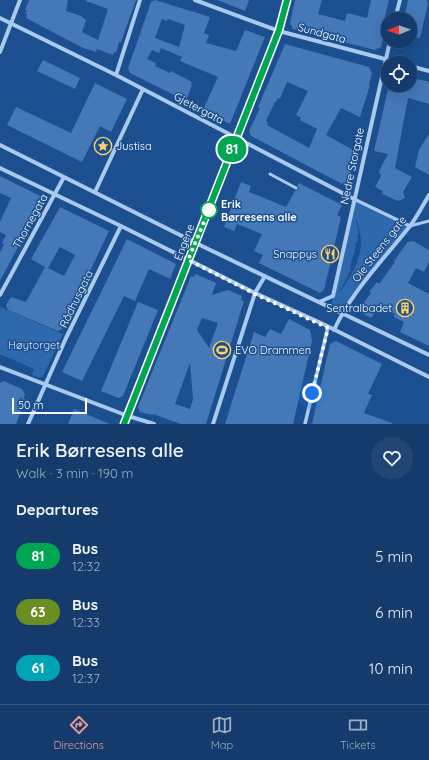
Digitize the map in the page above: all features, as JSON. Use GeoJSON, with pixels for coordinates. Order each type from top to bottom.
{"type":"FeatureCollection","features":[{"type":"Feature","properties":{"kind":"street"},"geometry":{"type":"LineString","coordinates":[[0,52],[20,0]]}},
{"type":"Feature","properties":{"kind":"street"},"geometry":{"type":"LineString","coordinates":[[116,75],[140,0]]}},
{"type":"Feature","properties":{"kind":"street","name":"Sundgata"},"geometry":{"type":"LineString","coordinates":[[195,0],[279,30],[381,58]]}},
{"type":"Feature","properties":{"kind":"street","name":"Engene"},"geometry":{"type":"LineString","coordinates":[[124,424],[279,30],[287,0]]}},
{"type":"Feature","properties":{"kind":"street"},"geometry":{"type":"LineString","coordinates":[[397,12],[400,0]]}},
{"type":"Feature","properties":{"kind":"street","name":"Gjetergata"},"geometry":{"type":"LineString","coordinates":[[0,18],[116,75],[354,199],[410,226]]}},
{"type":"Feature","properties":{"kind":"street"},"geometry":{"type":"LineString","coordinates":[[417,68],[429,71]]}},
{"type":"Feature","properties":{"kind":"street","name":"Nedre Storgate"},"geometry":{"type":"LineString","coordinates":[[319,302],[333,296],[381,81]]}},
{"type":"Feature","properties":{"kind":"street"},"geometry":{"type":"LineString","coordinates":[[95,192],[143,89]]}},
{"type":"Feature","properties":{"kind":"street"},"geometry":{"type":"LineString","coordinates":[[0,145],[196,243],[429,355]]}},
{"type":"Feature","properties":{"kind":"street"},"geometry":{"type":"LineString","coordinates":[[0,168],[121,226],[255,294],[334,330],[429,377]]}},
{"type":"Feature","properties":{"kind":"street","name":"Thornegata"},"geometry":{"type":"LineString","coordinates":[[0,295],[64,177]]}},
{"type":"Feature","properties":{"kind":"street","name":"Ole Steens gate"},"geometry":{"type":"LineString","coordinates":[[334,330],[342,314],[383,258],[410,226],[429,195]]}},
{"type":"Feature","properties":{"kind":"street","name":"Rådhusgata"},"geometry":{"type":"LineString","coordinates":[[28,424],[66,338],[121,226]]}},
{"type":"Feature","properties":{"kind":"street"},"geometry":{"type":"LineString","coordinates":[[214,424],[255,294],[265,276]]}},
{"type":"Feature","properties":{"kind":"street"},"geometry":{"type":"LineString","coordinates":[[305,424],[328,328]]}},
{"type":"Feature","properties":{"kind":"street"},"geometry":{"type":"LineString","coordinates":[[0,368],[128,416],[154,424]]}},
{"type":"Feature","properties":{"kind":"lane"},"geometry":{"type":"LineString","coordinates":[[270,174],[296,188]]}},
{"type":"Feature","properties":{"kind":"lane"},"geometry":{"type":"LineString","coordinates":[[410,226],[429,221]]}},
{"type":"Feature","properties":{"kind":"green space"},"geometry":{"type":"Polygon","coordinates":[[[354,199],[410,226],[341,314],[329,308],[332,302],[355,209],[354,199]],[[356,217],[359,235],[357,235],[358,242],[356,242],[348,276],[339,292],[351,275],[361,249],[361,239],[356,217]]]}},
{"type":"Feature","properties":{"kind":"green space","name":"Høytorget"},"geometry":{"type":"Polygon","coordinates":[[[0,307],[63,334],[43,376],[39,378],[32,375],[34,369],[0,354],[0,307]]]}},
{"type":"Feature","properties":{"kind":"building"},"geometry":{"type":"Polygon","coordinates":[[[29,0],[68,0],[66,11],[81,16],[86,20],[82,32],[98,40],[108,9],[86,0],[136,0],[121,42],[119,42],[116,53],[114,52],[113,55],[97,49],[96,52],[83,48],[26,18],[27,14],[25,13],[27,10],[25,10],[29,0]]]}},
{"type":"Feature","properties":{"kind":"building"},"geometry":{"type":"Polygon","coordinates":[[[155,0],[210,17],[204,33],[209,35],[206,43],[236,51],[245,30],[265,37],[230,124],[203,110],[218,77],[180,61],[182,57],[161,48],[159,53],[152,50],[147,59],[156,63],[155,66],[170,73],[171,71],[192,82],[186,101],[130,73],[128,68],[151,2],[155,0]],[[162,19],[155,38],[179,47],[185,25],[168,19],[167,21],[162,19]]]}},
{"type":"Feature","properties":{"kind":"building"},"geometry":{"type":"Polygon","coordinates":[[[217,0],[249,0],[245,11],[217,0]]]}},
{"type":"Feature","properties":{"kind":"building"},"geometry":{"type":"Polygon","coordinates":[[[295,0],[322,0],[318,14],[345,21],[347,13],[367,18],[371,0],[389,0],[386,12],[381,12],[381,47],[375,50],[293,29],[290,23],[295,0]]]}},
{"type":"Feature","properties":{"kind":"building"},"geometry":{"type":"Polygon","coordinates":[[[408,0],[427,0],[428,3],[420,38],[417,37],[417,12],[405,12],[408,0]]]}},
{"type":"Feature","properties":{"kind":"building"},"geometry":{"type":"Polygon","coordinates":[[[285,44],[369,67],[372,73],[370,85],[360,117],[341,108],[326,135],[355,151],[349,182],[344,185],[251,136],[249,131],[260,108],[258,107],[285,44]],[[287,82],[280,99],[278,98],[275,102],[266,121],[268,122],[267,125],[309,148],[317,129],[300,120],[301,118],[296,115],[308,91],[287,82]]]}},
{"type":"Feature","properties":{"kind":"building"},"geometry":{"type":"Polygon","coordinates":[[[43,60],[80,78],[75,89],[37,71],[43,60]]]}},
{"type":"Feature","properties":{"kind":"building"},"geometry":{"type":"Polygon","coordinates":[[[417,79],[429,82],[429,104],[408,98],[395,168],[412,177],[403,192],[405,198],[398,201],[382,194],[383,191],[375,187],[381,176],[379,171],[388,154],[374,151],[387,92],[417,92],[417,79]]]}},
{"type":"Feature","properties":{"kind":"building"},"geometry":{"type":"Polygon","coordinates":[[[95,83],[127,99],[111,132],[100,126],[82,162],[7,125],[16,107],[71,133],[95,83]]]}},
{"type":"Feature","properties":{"kind":"building"},"geometry":{"type":"Polygon","coordinates":[[[429,134],[429,175],[415,167],[419,150],[429,134]]]}},
{"type":"Feature","properties":{"kind":"building"},"geometry":{"type":"Polygon","coordinates":[[[0,176],[44,198],[0,281],[0,253],[4,244],[2,243],[6,235],[0,232],[0,222],[11,198],[0,193],[0,176]]]}},
{"type":"Feature","properties":{"kind":"building"},"geometry":{"type":"Polygon","coordinates":[[[241,182],[251,186],[249,192],[286,207],[295,191],[299,189],[297,185],[299,183],[342,205],[337,215],[341,217],[324,290],[320,293],[259,263],[263,255],[254,251],[262,234],[237,224],[234,231],[224,227],[241,182]]]}},
{"type":"Feature","properties":{"kind":"building"},"geometry":{"type":"Polygon","coordinates":[[[60,207],[109,231],[68,318],[62,329],[58,331],[8,310],[6,305],[11,297],[26,302],[45,267],[31,259],[60,207]],[[60,247],[48,268],[64,276],[75,255],[60,247]]]}},
{"type":"Feature","properties":{"kind":"building"},"geometry":{"type":"Polygon","coordinates":[[[127,239],[176,264],[170,279],[149,269],[135,301],[124,296],[82,381],[62,372],[127,239]]]}},
{"type":"Feature","properties":{"kind":"building","name":"Sentralbadet"},"geometry":{"type":"Polygon","coordinates":[[[413,241],[429,250],[429,262],[424,272],[416,268],[408,283],[429,294],[429,346],[400,332],[404,322],[394,317],[395,314],[379,307],[371,318],[360,312],[359,309],[371,293],[369,292],[377,282],[379,284],[406,244],[413,241]]]}},
{"type":"Feature","properties":{"kind":"building"},"geometry":{"type":"Polygon","coordinates":[[[196,274],[216,283],[212,295],[228,290],[242,296],[241,300],[244,301],[206,424],[181,424],[153,414],[140,412],[138,407],[191,276],[194,277],[196,274]],[[202,318],[197,330],[209,348],[218,323],[202,318]],[[190,363],[175,404],[190,409],[193,399],[190,363]]]}},
{"type":"Feature","properties":{"kind":"building"},"geometry":{"type":"Polygon","coordinates":[[[138,302],[158,310],[123,396],[119,398],[101,391],[138,302]]]}},
{"type":"Feature","properties":{"kind":"building"},"geometry":{"type":"Polygon","coordinates":[[[289,319],[310,330],[312,341],[293,424],[225,424],[254,332],[265,337],[270,329],[281,334],[289,319]]]}},
{"type":"Feature","properties":{"kind":"building"},"geometry":{"type":"Polygon","coordinates":[[[336,341],[382,364],[368,394],[372,395],[364,413],[392,424],[312,424],[330,344],[336,341]]]}},
{"type":"Feature","properties":{"kind":"building"},"geometry":{"type":"Polygon","coordinates":[[[4,381],[22,389],[25,394],[25,401],[16,424],[0,424],[0,383],[4,381]]]}},
{"type":"Feature","properties":{"kind":"building"},"geometry":{"type":"Polygon","coordinates":[[[74,409],[110,424],[68,424],[74,409]]]}},
{"type":"Feature","properties":{"kind":"bus line","name":"81"},"geometry":{"type":"LineString","coordinates":[[124,424],[279,30],[287,0]]}},
{"type":"Feature","properties":{"kind":"place","name":"Justisa"},"geometry":{"type":"Point","coordinates":[103,146]}},
{"type":"Feature","properties":{"kind":"place","name":"Erik Børresens alle"},"geometry":{"type":"Point","coordinates":[209,210]}},
{"type":"Feature","properties":{"kind":"place","name":"Snappys"},"geometry":{"type":"Point","coordinates":[330,254]}},
{"type":"Feature","properties":{"kind":"place","name":"Sentralbadet"},"geometry":{"type":"Point","coordinates":[405,308]}},
{"type":"Feature","properties":{"kind":"place","name":"EVO Drammen"},"geometry":{"type":"Point","coordinates":[222,350]}},
{"type":"Feature","properties":{"kind":"route"},"geometry":{"type":"LineString","coordinates":[[209,210],[188,260],[255,294],[321,323],[328,328],[312,393]]}}]}
